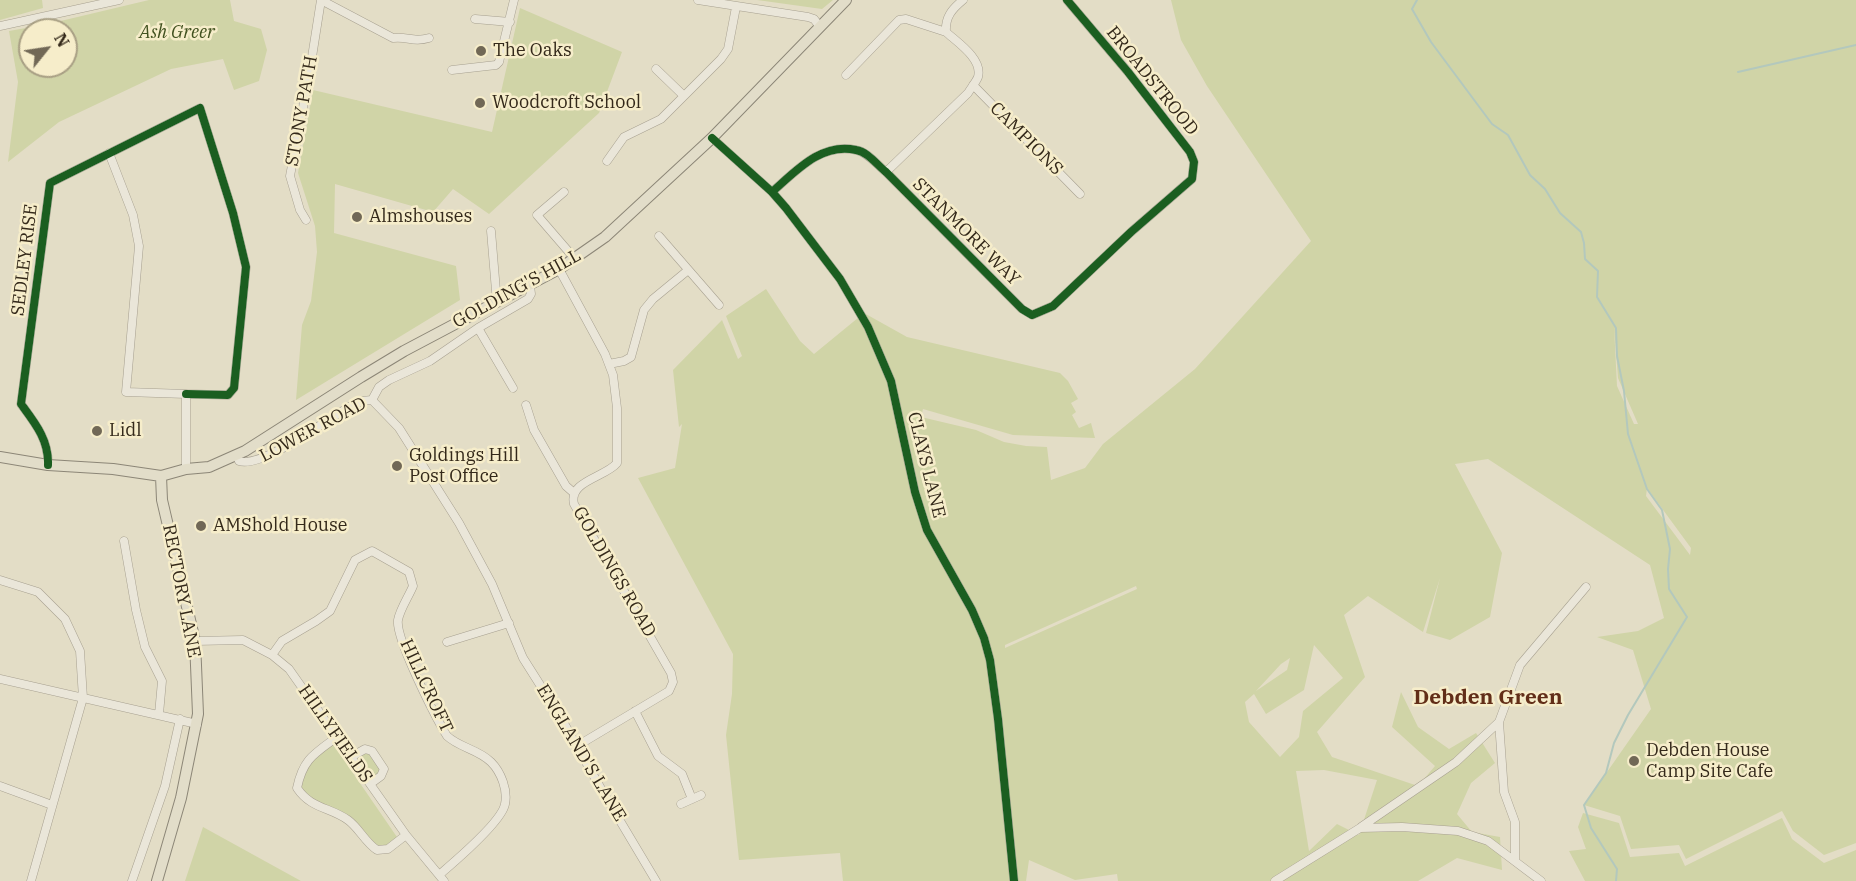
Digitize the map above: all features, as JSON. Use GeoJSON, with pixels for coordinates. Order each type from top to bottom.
{"type":"FeatureCollection","features":[{"type":"Feature","properties":{"kind":"main road","name":"GOLDING'S HILL"},"geometry":{"type":"LineString","coordinates":[[161,476],[186,469],[209,467],[236,455],[404,351],[530,286],[575,259],[605,237],[712,138],[846,0]]}},
{"type":"Feature","properties":{"kind":"main road"},"geometry":{"type":"LineString","coordinates":[[0,457],[48,465],[113,469],[161,476]]}},
{"type":"Feature","properties":{"kind":"main road","name":"RECTORY LANE"},"geometry":{"type":"LineString","coordinates":[[157,881],[181,798],[198,714],[195,641],[162,500],[161,476]]}},
{"type":"Feature","properties":{"kind":"street"},"geometry":{"type":"LineString","coordinates":[[0,26],[119,0]]}},
{"type":"Feature","properties":{"kind":"street"},"geometry":{"type":"LineString","coordinates":[[321,0],[393,38],[400,37],[418,41],[429,38]]}},
{"type":"Feature","properties":{"kind":"street","name":"STONY PATH"},"geometry":{"type":"LineString","coordinates":[[306,220],[300,210],[291,176],[321,0]]}},
{"type":"Feature","properties":{"kind":"street"},"geometry":{"type":"LineString","coordinates":[[452,70],[496,65],[499,62],[514,0]]}},
{"type":"Feature","properties":{"kind":"street"},"geometry":{"type":"LineString","coordinates":[[698,0],[808,17],[814,19],[820,27]]}},
{"type":"Feature","properties":{"kind":"street"},"geometry":{"type":"LineString","coordinates":[[946,32],[945,22],[951,10],[963,0]]}},
{"type":"Feature","properties":{"kind":"street","name":"BROADSTROOD"},"geometry":{"type":"LineString","coordinates":[[1067,0],[1128,72],[1190,152],[1194,162],[1192,179],[1131,232]]}},
{"type":"Feature","properties":{"kind":"street"},"geometry":{"type":"LineString","coordinates":[[607,160],[624,138],[662,119],[721,59],[728,49],[736,7]]}},
{"type":"Feature","properties":{"kind":"street"},"geometry":{"type":"LineString","coordinates":[[846,75],[899,20],[906,18],[946,32],[972,57],[979,69],[977,78],[968,93],[886,172]]}},
{"type":"Feature","properties":{"kind":"street"},"geometry":{"type":"LineString","coordinates":[[475,19],[510,22]]}},
{"type":"Feature","properties":{"kind":"street"},"geometry":{"type":"LineString","coordinates":[[656,69],[684,96]]}},
{"type":"Feature","properties":{"kind":"street","name":"CAMPIONS"},"geometry":{"type":"LineString","coordinates":[[973,85],[1080,194]]}},
{"type":"Feature","properties":{"kind":"street","name":"SEDLEY RISE"},"geometry":{"type":"LineString","coordinates":[[48,465],[43,434],[21,404],[50,183],[200,108],[233,213],[246,267],[234,388],[228,395],[186,394]]}},
{"type":"Feature","properties":{"kind":"street","name":"CLAYS LANE"},"geometry":{"type":"LineString","coordinates":[[712,138],[772,192],[840,279],[868,327],[891,381],[915,492],[927,530],[972,610],[984,638],[990,660],[1014,881]]}},
{"type":"Feature","properties":{"kind":"street","name":"STANMORE WAY"},"geometry":{"type":"LineString","coordinates":[[772,192],[822,152],[832,149],[857,150],[867,155],[886,172],[1022,309],[1032,315],[1053,306],[1131,232]]}},
{"type":"Feature","properties":{"kind":"street"},"geometry":{"type":"LineString","coordinates":[[109,153],[133,215],[139,246],[126,392],[186,394],[186,469]]}},
{"type":"Feature","properties":{"kind":"street"},"geometry":{"type":"LineString","coordinates":[[564,192],[537,215],[575,259]]}},
{"type":"Feature","properties":{"kind":"street"},"geometry":{"type":"LineString","coordinates":[[490,231],[497,303]]}},
{"type":"Feature","properties":{"kind":"street"},"geometry":{"type":"LineString","coordinates":[[659,236],[687,271],[719,305]]}},
{"type":"Feature","properties":{"kind":"street","name":"GOLDINGS ROAD"},"geometry":{"type":"LineString","coordinates":[[559,269],[609,364],[617,408],[617,463],[609,470],[581,485],[573,498],[578,511],[673,678],[669,691],[577,746]]}},
{"type":"Feature","properties":{"kind":"street"},"geometry":{"type":"LineString","coordinates":[[609,364],[624,362],[631,357],[644,310],[653,299],[687,271]]}},
{"type":"Feature","properties":{"kind":"street","name":"LOWER ROAD"},"geometry":{"type":"LineString","coordinates":[[236,455],[239,461],[246,463],[266,457],[351,406],[372,400],[379,387],[389,380],[430,361],[478,328],[528,299],[531,294],[530,286]]}},
{"type":"Feature","properties":{"kind":"street"},"geometry":{"type":"LineString","coordinates":[[478,328],[513,388]]}},
{"type":"Feature","properties":{"kind":"street","name":"ENGLAND'S LANE"},"geometry":{"type":"LineString","coordinates":[[372,400],[399,429],[420,459],[486,571],[523,658],[554,704],[656,881]]}},
{"type":"Feature","properties":{"kind":"street"},"geometry":{"type":"LineString","coordinates":[[526,405],[534,429],[566,486],[574,493]]}},
{"type":"Feature","properties":{"kind":"street"},"geometry":{"type":"LineString","coordinates":[[124,541],[145,647],[162,681],[159,714]]}},
{"type":"Feature","properties":{"kind":"street","name":"HILLCROFT"},"geometry":{"type":"LineString","coordinates":[[272,654],[282,641],[330,611],[355,560],[372,551],[409,572],[413,586],[398,621],[414,670],[447,736],[455,743],[474,750],[490,761],[498,771],[504,788],[503,811],[441,878]]}},
{"type":"Feature","properties":{"kind":"street"},"geometry":{"type":"LineString","coordinates":[[0,580],[38,592],[65,619],[80,651],[83,698],[31,881]]}},
{"type":"Feature","properties":{"kind":"street"},"geometry":{"type":"LineString","coordinates":[[1275,881],[1360,828],[1456,762],[1498,722],[1520,665],[1586,587]]}},
{"type":"Feature","properties":{"kind":"street"},"geometry":{"type":"LineString","coordinates":[[447,642],[510,623]]}},
{"type":"Feature","properties":{"kind":"street","name":"HILLYFIELDS"},"geometry":{"type":"LineString","coordinates":[[195,641],[243,640],[272,654],[289,669],[406,835],[441,878]]}},
{"type":"Feature","properties":{"kind":"street"},"geometry":{"type":"LineString","coordinates":[[0,679],[196,723]]}},
{"type":"Feature","properties":{"kind":"street"},"geometry":{"type":"LineString","coordinates":[[634,711],[658,756],[682,774],[692,799]]}},
{"type":"Feature","properties":{"kind":"street"},"geometry":{"type":"LineString","coordinates":[[132,881],[165,786],[180,719]]}},
{"type":"Feature","properties":{"kind":"street"},"geometry":{"type":"LineString","coordinates":[[1498,722],[1504,792],[1515,822],[1515,860]]}},
{"type":"Feature","properties":{"kind":"street"},"geometry":{"type":"LineString","coordinates":[[337,737],[311,757],[300,771],[297,788],[304,799],[350,821],[368,844],[377,850],[388,849],[406,835]]}},
{"type":"Feature","properties":{"kind":"street"},"geometry":{"type":"LineString","coordinates":[[351,757],[365,749],[372,752],[378,760],[384,769],[381,776],[370,784]]}},
{"type":"Feature","properties":{"kind":"street"},"geometry":{"type":"LineString","coordinates":[[0,786],[52,805]]}},
{"type":"Feature","properties":{"kind":"street"},"geometry":{"type":"LineString","coordinates":[[681,804],[701,795]]}},
{"type":"Feature","properties":{"kind":"street"},"geometry":{"type":"LineString","coordinates":[[1360,828],[1401,827],[1458,831],[1488,841],[1538,880]]}},
{"type":"Feature","properties":{"kind":"green space"},"geometry":{"type":"Polygon","coordinates":[[[0,0],[42,0],[43,8],[0,20],[0,0]]]}},
{"type":"Feature","properties":{"kind":"green space","name":"Ash Greer"},"geometry":{"type":"Polygon","coordinates":[[[149,0],[230,0],[234,21],[261,29],[267,50],[259,81],[234,90],[223,59],[171,69],[59,122],[8,162],[18,82],[9,31],[18,29],[18,78],[78,78],[78,18],[73,18],[149,0]]]}},
{"type":"Feature","properties":{"kind":"green space"},"geometry":{"type":"Polygon","coordinates":[[[757,0],[833,0],[822,9],[757,0]]]}},
{"type":"Feature","properties":{"kind":"green space"},"geometry":{"type":"Polygon","coordinates":[[[1171,0],[1856,0],[1856,843],[1824,855],[1793,831],[1782,811],[1686,859],[1679,845],[1631,849],[1620,816],[1584,805],[1651,709],[1633,650],[1597,637],[1638,631],[1664,618],[1650,565],[1488,459],[1455,464],[1502,553],[1490,617],[1450,640],[1426,633],[1440,578],[1423,632],[1368,596],[1344,615],[1365,677],[1317,732],[1332,757],[1418,786],[1435,766],[1392,727],[1401,692],[1418,727],[1449,749],[1476,733],[1495,763],[1471,783],[1457,814],[1472,832],[1500,837],[1502,870],[1457,858],[1418,881],[1118,881],[1117,874],[1075,880],[1029,860],[1026,881],[843,881],[840,853],[739,860],[726,735],[732,694],[733,654],[638,478],[675,468],[682,424],[679,427],[673,370],[722,320],[738,359],[742,356],[726,316],[766,289],[800,341],[814,354],[864,313],[907,337],[1060,373],[1068,381],[1078,399],[1071,403],[1076,412],[1072,415],[1079,428],[1091,423],[1095,438],[1013,435],[923,409],[921,417],[976,430],[1004,442],[1047,447],[1051,480],[1085,468],[1103,444],[1195,369],[1311,241],[1207,86],[1181,40],[1171,0]],[[1614,326],[1617,386],[1634,424],[1638,424],[1618,378],[1614,326]],[[1647,488],[1646,496],[1690,555],[1691,548],[1647,488]],[[1136,586],[1005,645],[1005,648],[1137,589],[1136,586]],[[1314,645],[1304,690],[1266,714],[1254,694],[1245,702],[1249,722],[1280,757],[1299,737],[1303,711],[1343,678],[1314,645]],[[1290,658],[1281,664],[1256,691],[1287,670],[1290,658]],[[1324,770],[1296,771],[1309,851],[1337,824],[1359,835],[1377,780],[1324,770]]]}},
{"type":"Feature","properties":{"kind":"green space"},"geometry":{"type":"Polygon","coordinates":[[[520,8],[622,52],[599,113],[489,214],[453,189],[433,212],[335,184],[334,233],[456,266],[460,300],[296,400],[302,325],[311,301],[317,252],[315,226],[298,173],[313,90],[492,132],[520,8]]]}},
{"type":"Feature","properties":{"kind":"green space"},"geometry":{"type":"Polygon","coordinates":[[[331,741],[399,840],[377,850],[350,821],[322,809],[297,788],[300,770],[331,741]]]}},
{"type":"Feature","properties":{"kind":"green space"},"geometry":{"type":"Polygon","coordinates":[[[365,749],[372,751],[384,769],[370,784],[351,757],[365,749]]]}},
{"type":"Feature","properties":{"kind":"green space"},"geometry":{"type":"Polygon","coordinates":[[[1583,813],[1619,823],[1630,857],[1679,853],[1685,866],[1782,818],[1792,839],[1824,863],[1856,850],[1856,881],[1585,881],[1569,851],[1586,849],[1578,827],[1583,813]]]}},
{"type":"Feature","properties":{"kind":"green space"},"geometry":{"type":"Polygon","coordinates":[[[203,827],[301,881],[185,881],[203,827]]]}},
{"type":"Feature","properties":{"kind":"waterway"},"geometry":{"type":"LineString","coordinates":[[1417,0],[1412,9],[1431,42],[1492,124],[1508,135],[1530,175],[1545,189],[1560,213],[1581,232],[1585,259],[1598,271],[1597,297],[1616,328],[1617,356],[1624,391],[1628,434],[1647,489],[1662,510],[1670,549],[1669,589],[1687,617],[1628,715],[1614,743],[1606,773],[1584,805],[1591,828],[1617,869],[1616,881]]}},
{"type":"Feature","properties":{"kind":"waterway"},"geometry":{"type":"LineString","coordinates":[[1738,72],[1856,45]]}},
{"type":"Feature","properties":{"kind":"cycle path"},"geometry":{"type":"LineString","coordinates":[[772,192],[799,168],[820,154],[843,149],[860,151],[886,172],[1022,309],[1032,315],[1053,306],[1131,232],[1192,179],[1194,162],[1190,152],[1128,72],[1067,0]]}},
{"type":"Feature","properties":{"kind":"cycle path"},"geometry":{"type":"LineString","coordinates":[[48,465],[44,440],[21,404],[50,183],[200,108],[233,213],[246,267],[234,388],[228,395],[186,394]]}},
{"type":"Feature","properties":{"kind":"cycle path"},"geometry":{"type":"LineString","coordinates":[[712,138],[772,192],[840,279],[868,327],[891,381],[915,492],[927,530],[972,610],[984,638],[990,660],[1014,881]]}},
{"type":"Feature","properties":{"kind":"place","name":"The Oaks"},"geometry":{"type":"Point","coordinates":[481,51]}},
{"type":"Feature","properties":{"kind":"place","name":"Woodcroft School"},"geometry":{"type":"Point","coordinates":[480,103]}},
{"type":"Feature","properties":{"kind":"place","name":"Almshouses"},"geometry":{"type":"Point","coordinates":[357,217]}},
{"type":"Feature","properties":{"kind":"place","name":"Lidl"},"geometry":{"type":"Point","coordinates":[97,431]}},
{"type":"Feature","properties":{"kind":"place","name":"Goldings Hill Post Office"},"geometry":{"type":"Point","coordinates":[397,466]}},
{"type":"Feature","properties":{"kind":"place","name":"AMShold House"},"geometry":{"type":"Point","coordinates":[201,526]}},
{"type":"Feature","properties":{"kind":"place","name":"Debden House Camp Site Cafe"},"geometry":{"type":"Point","coordinates":[1634,761]}},
{"type":"Feature","properties":{"kind":"district","name":"Debden Green"},"geometry":{"type":"Point","coordinates":[1488,698]}}]}
